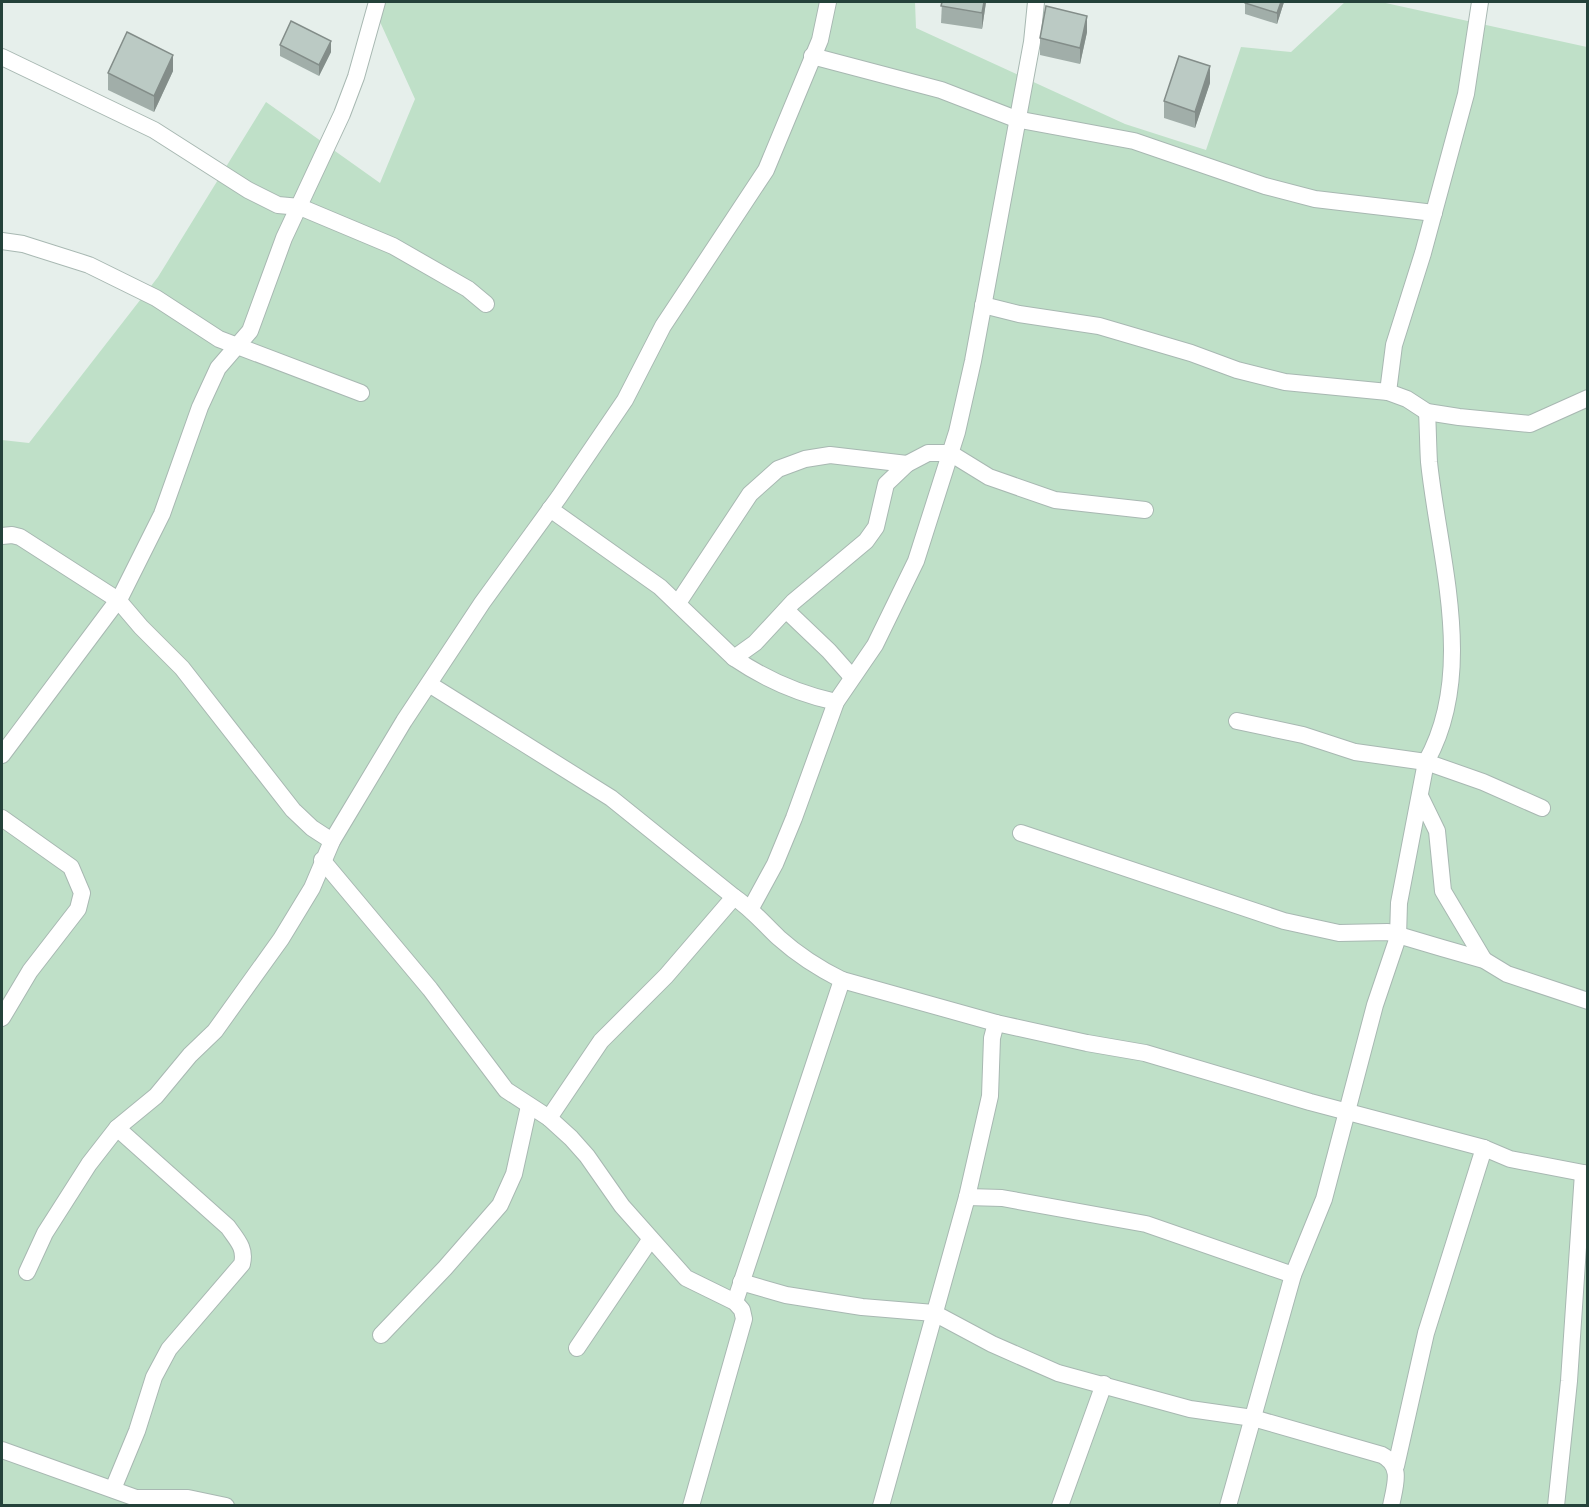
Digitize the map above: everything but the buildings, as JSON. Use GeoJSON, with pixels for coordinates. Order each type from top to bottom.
{"type":"FeatureCollection","features":[{"type":"Feature","properties":{"kind":"street"},"geometry":{"type":"LineString","coordinates":[[2,754],[118,600],[162,514],[200,407],[218,368],[250,331],[284,238],[300,207],[356,77],[377,2]]}},
{"type":"Feature","properties":{"kind":"street"},"geometry":{"type":"LineString","coordinates":[[27,1272],[45,1233],[88,1164],[117,1128],[156,1096],[231,1011],[300,909],[312,888],[332,840],[429,684],[482,603],[625,400],[663,326],[766,170],[823,29],[828,2]]}},
{"type":"Feature","properties":{"kind":"street"},"geometry":{"type":"LineString","coordinates":[[751,908],[775,864],[794,818],[836,702],[875,645],[916,561],[950,453],[971,371],[1032,42],[1036,2]]}},
{"type":"Feature","properties":{"kind":"street"},"geometry":{"type":"LineString","coordinates":[[1388,392],[1394,345],[1434,213],[1466,94],[1480,2]]}},
{"type":"Feature","properties":{"kind":"street"},"geometry":{"type":"LineString","coordinates":[[812,56],[941,90],[1016,119],[1134,141],[1241,179],[1315,199],[1434,213]]}},
{"type":"Feature","properties":{"kind":"street"},"geometry":{"type":"LineString","coordinates":[[2,57],[154,129],[248,190],[278,204],[300,207],[393,246],[468,289],[486,304]]}},
{"type":"Feature","properties":{"kind":"street"},"geometry":{"type":"LineString","coordinates":[[2,241],[24,244],[89,265],[156,298],[219,339],[361,393]]}},
{"type":"Feature","properties":{"kind":"street"},"geometry":{"type":"LineString","coordinates":[[983,305],[1019,314],[1099,326],[1191,353],[1237,370],[1285,382],[1388,392],[1407,399],[1427,412],[1497,422],[1530,424],[1587,398]]}},
{"type":"Feature","properties":{"kind":"street"},"geometry":{"type":"LineString","coordinates":[[1228,1506],[1293,1275],[1324,1198],[1375,1005],[1398,937],[1399,903],[1426,762],[1436,744],[1442,723],[1451,658],[1451,610],[1430,462],[1427,412]]}},
{"type":"Feature","properties":{"kind":"street"},"geometry":{"type":"LineString","coordinates":[[734,658],[755,643],[786,610],[872,535],[886,484],[907,464],[928,453],[950,453],[989,477],[1054,500],[1145,510]]}},
{"type":"Feature","properties":{"kind":"street"},"geometry":{"type":"LineString","coordinates":[[678,603],[750,495],[778,469],[806,459],[830,455],[907,464]]}},
{"type":"Feature","properties":{"kind":"street"},"geometry":{"type":"LineString","coordinates":[[550,508],[660,586],[734,658],[782,686],[811,697],[836,702]]}},
{"type":"Feature","properties":{"kind":"street"},"geometry":{"type":"LineString","coordinates":[[2,536],[20,537],[118,600],[182,668],[293,810],[312,828],[332,840]]}},
{"type":"Feature","properties":{"kind":"street"},"geometry":{"type":"LineString","coordinates":[[786,610],[829,651],[852,677]]}},
{"type":"Feature","properties":{"kind":"street"},"geometry":{"type":"LineString","coordinates":[[429,684],[611,798],[734,897],[751,908],[779,938],[818,968],[842,980],[996,1023],[1145,1053],[1484,1148],[1510,1159],[1585,1173],[1569,1381],[1556,1506]]}},
{"type":"Feature","properties":{"kind":"street"},"geometry":{"type":"LineString","coordinates":[[1237,721],[1303,735],[1355,752],[1426,762],[1483,782],[1542,808]]}},
{"type":"Feature","properties":{"kind":"street"},"geometry":{"type":"LineString","coordinates":[[1420,796],[1437,831],[1443,891],[1484,960]]}},
{"type":"Feature","properties":{"kind":"street"},"geometry":{"type":"LineString","coordinates":[[2,818],[71,867],[82,893],[78,909],[30,971],[2,1018]]}},
{"type":"Feature","properties":{"kind":"street"},"geometry":{"type":"LineString","coordinates":[[1021,833],[1284,921],[1340,933],[1375,931],[1484,960],[1507,974],[1587,1001]]}},
{"type":"Feature","properties":{"kind":"street"},"geometry":{"type":"LineString","coordinates":[[322,860],[429,988],[506,1090],[549,1118],[587,1156],[622,1206],[650,1240],[694,1284],[735,1302],[742,1310],[744,1319],[691,1506]]}},
{"type":"Feature","properties":{"kind":"street"},"geometry":{"type":"LineString","coordinates":[[549,1118],[573,1079],[601,1041],[666,976],[734,897]]}},
{"type":"Feature","properties":{"kind":"street"},"geometry":{"type":"LineString","coordinates":[[735,1302],[842,980]]}},
{"type":"Feature","properties":{"kind":"street"},"geometry":{"type":"LineString","coordinates":[[881,1506],[967,1197],[990,1096],[992,1038],[996,1023]]}},
{"type":"Feature","properties":{"kind":"street"},"geometry":{"type":"LineString","coordinates":[[381,1335],[445,1268],[500,1205],[514,1174],[529,1106]]}},
{"type":"Feature","properties":{"kind":"street"},"geometry":{"type":"LineString","coordinates":[[113,1489],[137,1431],[154,1377],[170,1349],[242,1264],[245,1254],[228,1227],[117,1128]]}},
{"type":"Feature","properties":{"kind":"street"},"geometry":{"type":"LineString","coordinates":[[1391,1506],[1396,1466],[1426,1333],[1484,1148]]}},
{"type":"Feature","properties":{"kind":"street"},"geometry":{"type":"LineString","coordinates":[[967,1197],[1002,1198],[1146,1224],[1293,1275]]}},
{"type":"Feature","properties":{"kind":"street"},"geometry":{"type":"LineString","coordinates":[[577,1348],[650,1240]]}},
{"type":"Feature","properties":{"kind":"street"},"geometry":{"type":"LineString","coordinates":[[741,1282],[796,1297],[862,1307],[934,1313],[992,1344],[1058,1373],[1190,1409],[1253,1418],[1382,1455],[1396,1466]]}},
{"type":"Feature","properties":{"kind":"street"},"geometry":{"type":"LineString","coordinates":[[1060,1506],[1104,1384]]}},
{"type":"Feature","properties":{"kind":"street"},"geometry":{"type":"LineString","coordinates":[[2,1449],[113,1489],[140,1502],[188,1498],[226,1506]]}},
{"type":"Feature","properties":{"kind":"green space"},"geometry":{"type":"Polygon","coordinates":[[[371,2],[915,2],[916,28],[1125,124],[1206,150],[1241,47],[1291,52],[1345,2],[1381,2],[1587,47],[1587,1505],[2,1506],[2,440],[29,443],[158,277],[266,102],[380,183],[415,99],[371,2]]]}}]}
